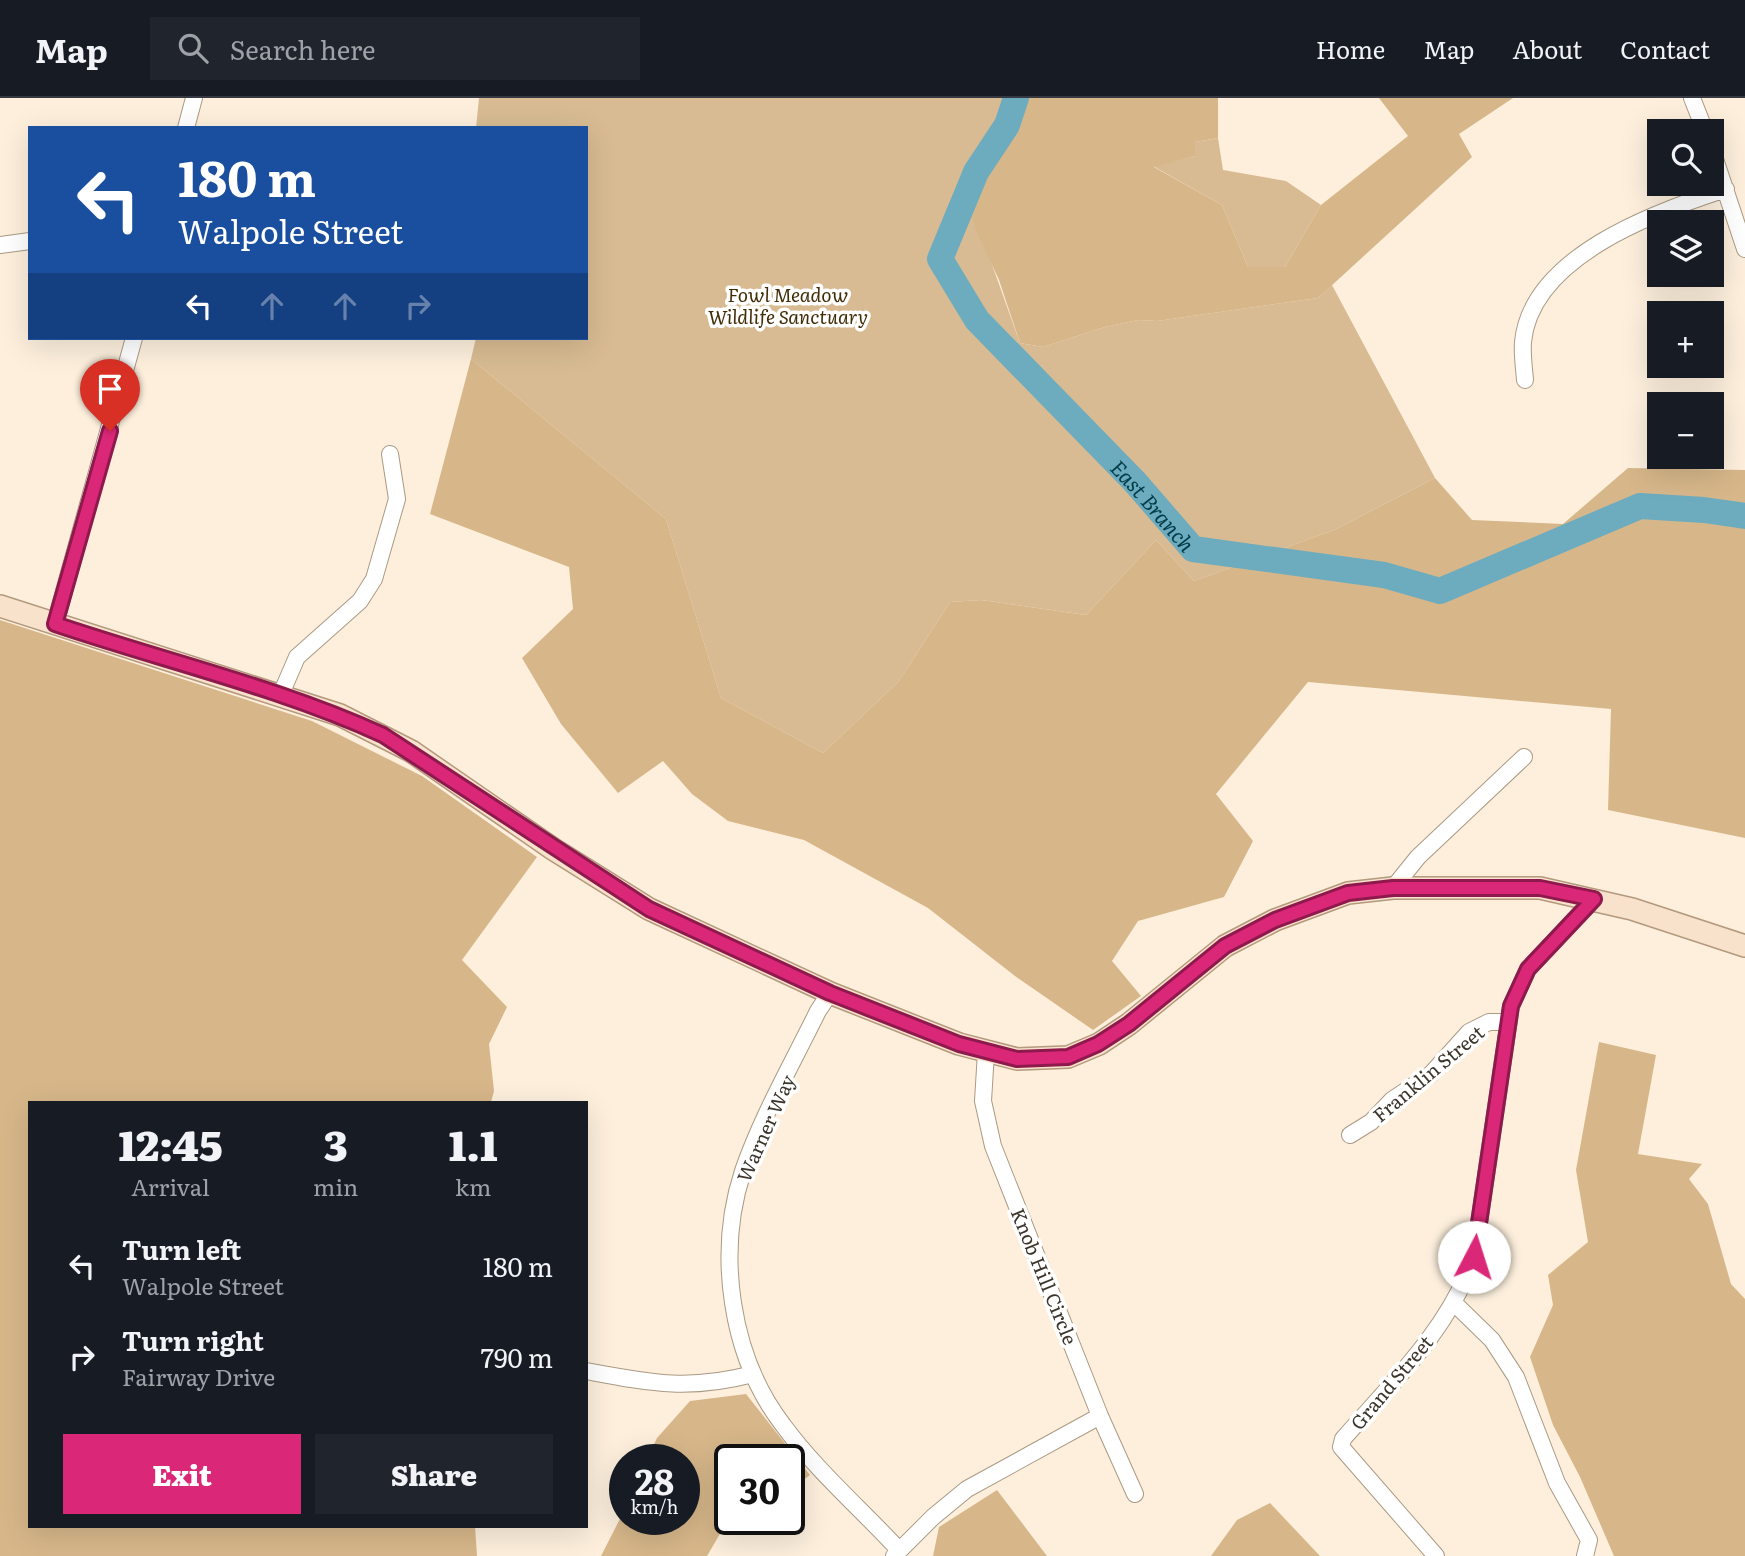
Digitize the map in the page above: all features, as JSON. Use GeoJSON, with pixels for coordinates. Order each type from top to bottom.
{"type":"FeatureCollection","features":[{"type":"Feature","properties":{"kind":"main road"},"geometry":{"type":"LineString","coordinates":[[0,606],[340,715],[411,751],[553,849],[649,909],[830,993],[986,1052],[1017,1059],[1068,1057],[1098,1044],[1129,1024],[1225,946],[1275,920],[1348,893],[1393,888],[1540,888],[1594,899],[1745,946]]}},
{"type":"Feature","properties":{"kind":"street"},"geometry":{"type":"LineString","coordinates":[[187,126],[194,98]]}},
{"type":"Feature","properties":{"kind":"street"},"geometry":{"type":"LineString","coordinates":[[1692,98],[1700,119]]}},
{"type":"Feature","properties":{"kind":"street"},"geometry":{"type":"LineString","coordinates":[[1724,183],[1745,250]]}},
{"type":"Feature","properties":{"kind":"street"},"geometry":{"type":"LineString","coordinates":[[1525,380],[1523,341],[1532,313],[1572,261],[1625,227],[1658,211],[1726,189]]}},
{"type":"Feature","properties":{"kind":"street"},"geometry":{"type":"LineString","coordinates":[[0,246],[28,241]]}},
{"type":"Feature","properties":{"kind":"street"},"geometry":{"type":"LineString","coordinates":[[55,624],[134,340]]}},
{"type":"Feature","properties":{"kind":"street"},"geometry":{"type":"LineString","coordinates":[[281,694],[300,654],[360,601],[374,579],[397,499],[390,454]]}},
{"type":"Feature","properties":{"kind":"street"},"geometry":{"type":"LineString","coordinates":[[1393,888],[1441,835],[1524,757]]}},
{"type":"Feature","properties":{"kind":"street","name":"Grand Street"},"geometry":{"type":"LineString","coordinates":[[1436,1556],[1341,1447],[1343,1439],[1422,1349],[1454,1303],[1474,1257],[1508,1022],[1517,988],[1528,969],[1594,899]]}},
{"type":"Feature","properties":{"kind":"street","name":"Warner Way"},"geometry":{"type":"LineString","coordinates":[[830,993],[747,1161],[736,1197],[729,1266],[738,1327],[754,1374],[782,1424],[897,1553]]}},
{"type":"Feature","properties":{"kind":"street","name":"Franklin Street"},"geometry":{"type":"LineString","coordinates":[[1350,1135],[1371,1122],[1392,1100],[1431,1074],[1469,1032],[1489,1022],[1508,1022]]}},
{"type":"Feature","properties":{"kind":"street","name":"Knob Hill Circle"},"geometry":{"type":"LineString","coordinates":[[986,1052],[983,1101],[993,1146],[1100,1416],[1135,1493]]}},
{"type":"Feature","properties":{"kind":"street"},"geometry":{"type":"LineString","coordinates":[[1454,1303],[1492,1340],[1516,1377],[1557,1483],[1589,1540],[1585,1556]]}},
{"type":"Feature","properties":{"kind":"street"},"geometry":{"type":"LineString","coordinates":[[588,1371],[684,1386],[722,1382],[754,1374]]}},
{"type":"Feature","properties":{"kind":"street"},"geometry":{"type":"LineString","coordinates":[[897,1553],[933,1517],[967,1489],[1100,1416]]}},
{"type":"Feature","properties":{"kind":"green space","name":"Fowl Meadow Wildlife Sanctuary"},"geometry":{"type":"Polygon","coordinates":[[[479,98],[1025,98],[1021,119],[995,153],[990,259],[1020,343],[1043,347],[1105,327],[1138,320],[1157,321],[1318,298],[1332,285],[1435,478],[1334,530],[1194,581],[1156,540],[1086,615],[981,600],[950,602],[899,681],[823,753],[721,698],[666,519],[471,359],[476,340],[588,340],[588,126],[476,126],[479,98]]]}},
{"type":"Feature","properties":{"kind":"green space"},"geometry":{"type":"Polygon","coordinates":[[[1218,138],[1223,170],[1286,181],[1321,205],[1285,267],[1248,267],[1222,205],[1153,166],[1195,156],[1195,142],[1218,138]]]}},
{"type":"Feature","properties":{"kind":"shaded area"},"geometry":{"type":"Polygon","coordinates":[[[1025,98],[1218,98],[1218,138],[1195,142],[1195,156],[1154,167],[1222,205],[1248,267],[1285,267],[1321,205],[1408,136],[1379,98],[1513,98],[1459,134],[1472,157],[1318,298],[1157,321],[1138,320],[1105,327],[1043,347],[1020,343],[999,280],[975,228],[967,197],[1021,119],[1025,98]]]}},
{"type":"Feature","properties":{"kind":"shaded area"},"geometry":{"type":"Polygon","coordinates":[[[471,359],[666,519],[721,698],[823,753],[899,681],[950,602],[981,600],[1086,615],[1156,540],[1194,581],[1334,530],[1435,478],[1472,520],[1563,524],[1628,468],[1745,470],[1745,838],[1608,810],[1611,709],[1308,682],[1216,794],[1253,841],[1224,897],[1138,921],[1112,961],[1141,996],[1093,1030],[1015,976],[928,908],[804,840],[728,821],[692,794],[663,761],[618,793],[561,724],[522,658],[573,609],[569,567],[430,514],[471,359]]]}},
{"type":"Feature","properties":{"kind":"shaded area"},"geometry":{"type":"Polygon","coordinates":[[[0,620],[312,721],[422,776],[537,857],[462,960],[507,1007],[489,1044],[494,1091],[491,1101],[28,1101],[28,1528],[475,1528],[477,1556],[0,1556],[0,620]]]}},
{"type":"Feature","properties":{"kind":"shaded area"},"geometry":{"type":"Polygon","coordinates":[[[1599,1042],[1656,1055],[1638,1154],[1702,1164],[1689,1179],[1708,1204],[1731,1284],[1745,1299],[1745,1556],[1614,1556],[1580,1477],[1553,1425],[1530,1357],[1553,1305],[1548,1275],[1588,1242],[1576,1170],[1599,1042]]]}},
{"type":"Feature","properties":{"kind":"shaded area"},"geometry":{"type":"Polygon","coordinates":[[[746,1394],[786,1444],[714,1444],[714,1535],[719,1535],[707,1556],[601,1556],[612,1535],[700,1535],[700,1444],[654,1444],[690,1401],[746,1394]]]}},
{"type":"Feature","properties":{"kind":"shaded area"},"geometry":{"type":"Polygon","coordinates":[[[997,1490],[1047,1556],[933,1556],[939,1527],[997,1490]]]}},
{"type":"Feature","properties":{"kind":"shaded area"},"geometry":{"type":"Polygon","coordinates":[[[1270,1503],[1320,1556],[1211,1556],[1237,1520],[1270,1503]]]}},
{"type":"Feature","properties":{"kind":"waterway","name":"East Branch"},"geometry":{"type":"LineString","coordinates":[[1016,98],[1007,125],[976,172],[940,259],[977,320],[1135,482],[1193,549],[1384,575],[1440,591],[1640,506],[1745,516]]}},
{"type":"Feature","properties":{"kind":"route"},"geometry":{"type":"LineString","coordinates":[[110,431],[55,624],[269,690],[340,715],[411,751],[482,797],[553,849],[649,909],[830,993],[959,1044],[1017,1059],[1068,1057],[1098,1044],[1129,1024],[1225,946],[1275,920],[1348,893],[1393,888],[1540,888],[1594,899],[1528,969],[1517,988],[1511,1006],[1476,1227],[1474,1257]]}}]}
